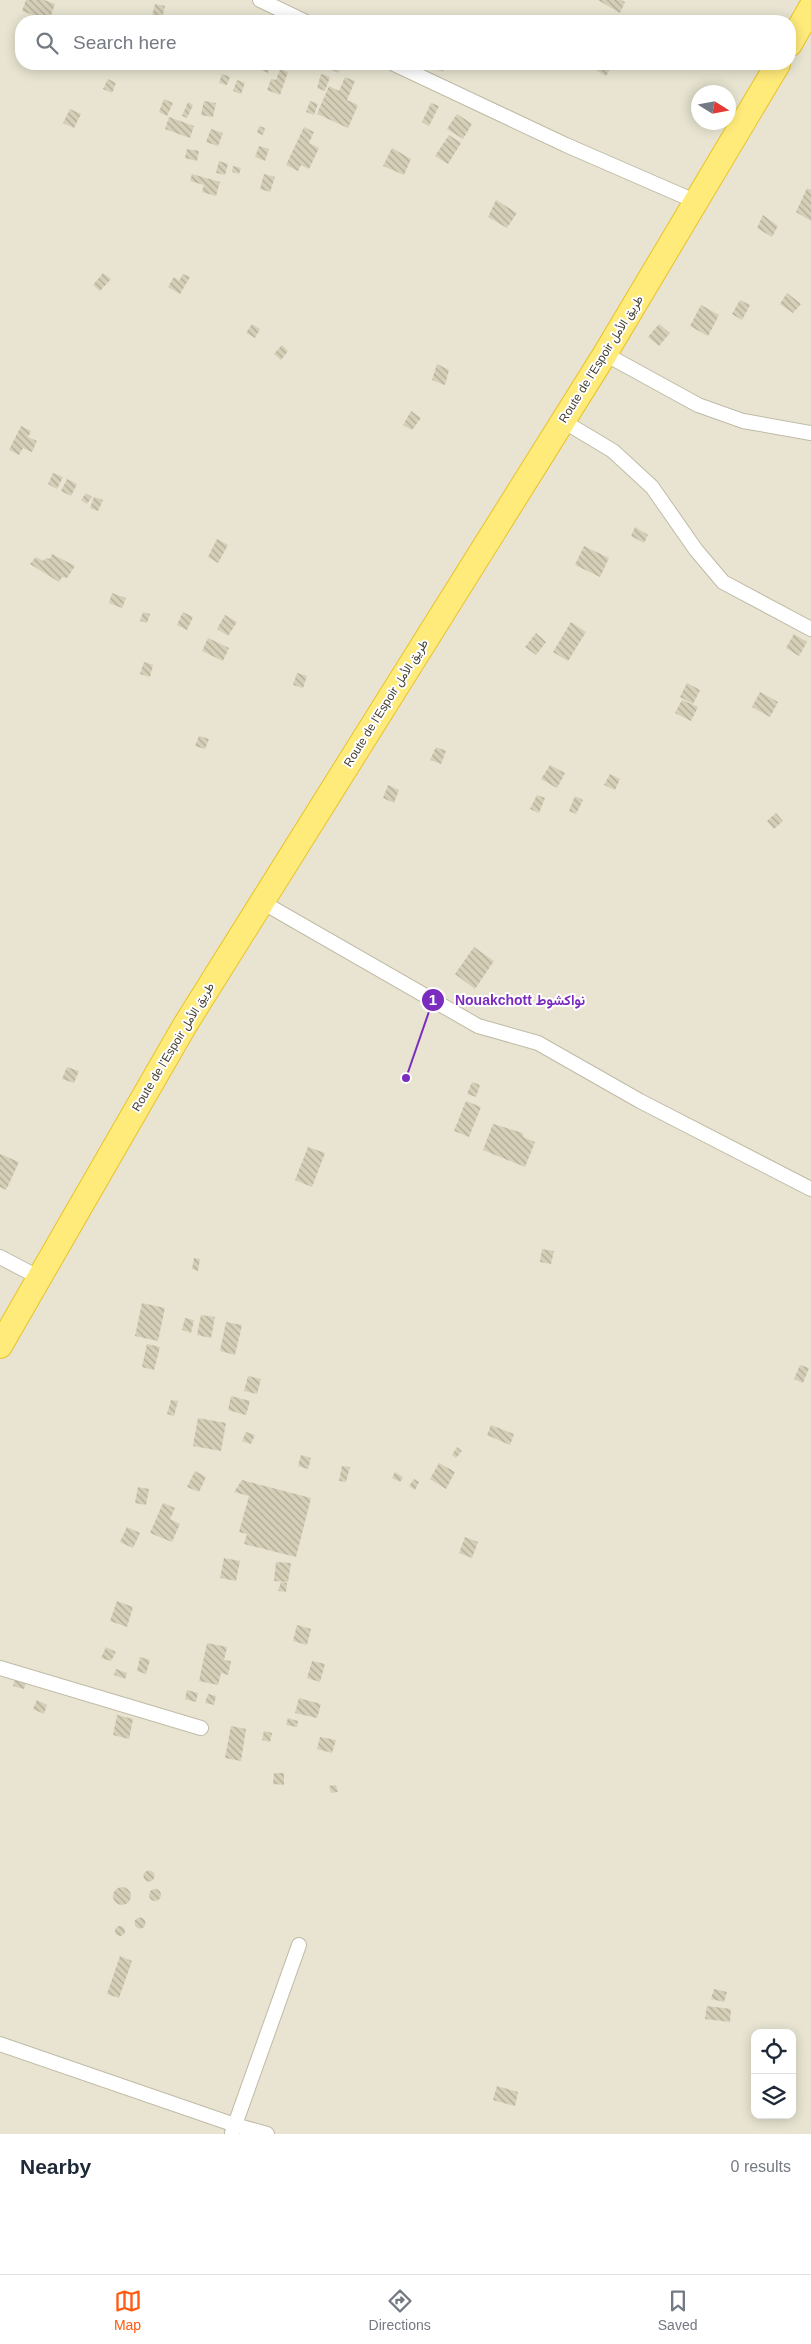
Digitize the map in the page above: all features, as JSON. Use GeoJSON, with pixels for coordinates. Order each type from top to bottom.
{"type":"FeatureCollection","features":[{"type":"Feature","properties":{"kind":"highway"},"geometry":{"type":"LineString","coordinates":[[796,33],[811,7]]}},
{"type":"Feature","properties":{"kind":"highway","name":"Route de l’Espoir طريق الأمل"},"geometry":{"type":"LineString","coordinates":[[0,1346],[38,1277],[185,1025],[605,354],[774,70]]}},
{"type":"Feature","properties":{"kind":"street"},"geometry":{"type":"LineString","coordinates":[[260,0],[291,15]]}},
{"type":"Feature","properties":{"kind":"street"},"geometry":{"type":"LineString","coordinates":[[407,70],[566,146],[697,202]]}},
{"type":"Feature","properties":{"kind":"street"},"geometry":{"type":"LineString","coordinates":[[605,354],[698,405],[744,421],[811,433]]}},
{"type":"Feature","properties":{"kind":"street"},"geometry":{"type":"LineString","coordinates":[[563,421],[613,451],[652,487],[696,550],[723,582],[811,629]]}},
{"type":"Feature","properties":{"kind":"street"},"geometry":{"type":"LineString","coordinates":[[262,902],[478,1026],[538,1043],[640,1101],[811,1189]]}},
{"type":"Feature","properties":{"kind":"street"},"geometry":{"type":"LineString","coordinates":[[0,1257],[38,1277]]}},
{"type":"Feature","properties":{"kind":"street"},"geometry":{"type":"LineString","coordinates":[[0,1668],[201,1728]]}},
{"type":"Feature","properties":{"kind":"street"},"geometry":{"type":"LineString","coordinates":[[233,2130],[299,1946]]}},
{"type":"Feature","properties":{"kind":"street"},"geometry":{"type":"LineString","coordinates":[[0,2044],[233,2130],[267,2134]]}},
{"type":"Feature","properties":{"kind":"shaded area"},"geometry":{"type":"Polygon","coordinates":[[[0,0],[811,0],[811,2134],[0,2134],[0,0]]]}},
{"type":"Feature","properties":{"kind":"building"},"geometry":{"type":"Polygon","coordinates":[[[26,0],[44,0],[55,4],[51,15],[33,15],[22,11],[26,0]]]}},
{"type":"Feature","properties":{"kind":"building"},"geometry":{"type":"Polygon","coordinates":[[[598,0],[621,0],[625,2],[620,13],[598,0]]]}},
{"type":"Feature","properties":{"kind":"building"},"geometry":{"type":"Polygon","coordinates":[[[155,4],[165,6],[163,15],[152,15],[155,4]]]}},
{"type":"Feature","properties":{"kind":"building"},"geometry":{"type":"Polygon","coordinates":[[[280,70],[288,72],[280,95],[267,90],[271,79],[276,80],[280,70]]]}},
{"type":"Feature","properties":{"kind":"building"},"geometry":{"type":"Polygon","coordinates":[[[596,70],[610,70],[606,76],[596,70]]]}},
{"type":"Feature","properties":{"kind":"building"},"geometry":{"type":"Polygon","coordinates":[[[222,74],[230,77],[227,85],[219,83],[222,74]]]}},
{"type":"Feature","properties":{"kind":"building"},"geometry":{"type":"Polygon","coordinates":[[[321,74],[330,77],[325,91],[317,88],[321,74]]]}},
{"type":"Feature","properties":{"kind":"building"},"geometry":{"type":"Polygon","coordinates":[[[345,77],[355,81],[347,100],[358,105],[348,128],[317,114],[329,86],[339,91],[345,77]]]}},
{"type":"Feature","properties":{"kind":"building"},"geometry":{"type":"Polygon","coordinates":[[[108,79],[116,83],[112,93],[103,89],[108,79]]]}},
{"type":"Feature","properties":{"kind":"building"},"geometry":{"type":"Polygon","coordinates":[[[237,80],[245,83],[241,94],[233,91],[237,80]]]}},
{"type":"Feature","properties":{"kind":"building"},"geometry":{"type":"Polygon","coordinates":[[[164,99],[173,103],[167,116],[159,112],[164,99]]]}},
{"type":"Feature","properties":{"kind":"building"},"geometry":{"type":"Polygon","coordinates":[[[204,101],[216,103],[213,117],[201,115],[204,101]]]}},
{"type":"Feature","properties":{"kind":"building"},"geometry":{"type":"Polygon","coordinates":[[[310,101],[318,104],[314,115],[306,112],[310,101]]]}},
{"type":"Feature","properties":{"kind":"building"},"geometry":{"type":"Polygon","coordinates":[[[188,102],[193,105],[187,118],[182,116],[188,102]]]}},
{"type":"Feature","properties":{"kind":"building"},"geometry":{"type":"Polygon","coordinates":[[[431,103],[439,106],[429,126],[422,122],[431,103]]]}},
{"type":"Feature","properties":{"kind":"building"},"geometry":{"type":"Polygon","coordinates":[[[70,109],[81,114],[74,128],[63,123],[70,109]]]}},
{"type":"Feature","properties":{"kind":"building"},"geometry":{"type":"Polygon","coordinates":[[[457,114],[472,124],[463,139],[447,129],[457,114]]]}},
{"type":"Feature","properties":{"kind":"building"},"geometry":{"type":"Polygon","coordinates":[[[169,117],[194,126],[190,138],[165,129],[169,117]]]}},
{"type":"Feature","properties":{"kind":"building"},"geometry":{"type":"Polygon","coordinates":[[[259,126],[265,128],[263,135],[257,133],[259,126]]]}},
{"type":"Feature","properties":{"kind":"building"},"geometry":{"type":"Polygon","coordinates":[[[304,127],[314,132],[309,143],[319,148],[309,169],[301,165],[298,171],[286,165],[304,127]]]}},
{"type":"Feature","properties":{"kind":"building"},"geometry":{"type":"Polygon","coordinates":[[[211,129],[223,133],[218,146],[206,142],[211,129]]]}},
{"type":"Feature","properties":{"kind":"building"},"geometry":{"type":"Polygon","coordinates":[[[449,135],[461,143],[448,164],[435,156],[449,135]]]}},
{"type":"Feature","properties":{"kind":"building"},"geometry":{"type":"Polygon","coordinates":[[[259,146],[269,149],[265,161],[255,157],[259,146]]]}},
{"type":"Feature","properties":{"kind":"building"},"geometry":{"type":"Polygon","coordinates":[[[392,148],[411,159],[404,175],[383,166],[392,148]]]}},
{"type":"Feature","properties":{"kind":"building"},"geometry":{"type":"Polygon","coordinates":[[[187,149],[199,151],[197,161],[185,158],[187,149]]]}},
{"type":"Feature","properties":{"kind":"building"},"geometry":{"type":"Polygon","coordinates":[[[219,161],[228,164],[225,175],[216,173],[219,161]]]}},
{"type":"Feature","properties":{"kind":"building"},"geometry":{"type":"Polygon","coordinates":[[[233,166],[241,168],[239,174],[232,172],[233,166]]]}},
{"type":"Feature","properties":{"kind":"building"},"geometry":{"type":"Polygon","coordinates":[[[192,174],[220,182],[216,196],[202,192],[204,185],[190,181],[192,174]]]}},
{"type":"Feature","properties":{"kind":"building"},"geometry":{"type":"Polygon","coordinates":[[[264,174],[275,177],[270,192],[260,189],[264,174]]]}},
{"type":"Feature","properties":{"kind":"building"},"geometry":{"type":"Polygon","coordinates":[[[807,188],[811,190],[811,221],[796,212],[807,188]]]}},
{"type":"Feature","properties":{"kind":"building"},"geometry":{"type":"Polygon","coordinates":[[[496,200],[517,213],[507,228],[488,217],[496,200]]]}},
{"type":"Feature","properties":{"kind":"building"},"geometry":{"type":"Polygon","coordinates":[[[763,215],[778,226],[772,237],[757,228],[763,215]]]}},
{"type":"Feature","properties":{"kind":"building"},"geometry":{"type":"Polygon","coordinates":[[[103,273],[111,279],[100,291],[93,285],[103,273]]]}},
{"type":"Feature","properties":{"kind":"building"},"geometry":{"type":"Polygon","coordinates":[[[183,274],[190,277],[180,294],[168,287],[174,277],[179,281],[183,274]]]}},
{"type":"Feature","properties":{"kind":"building"},"geometry":{"type":"Polygon","coordinates":[[[787,293],[801,304],[793,313],[780,304],[787,293]]]}},
{"type":"Feature","properties":{"kind":"building"},"geometry":{"type":"Polygon","coordinates":[[[740,300],[750,305],[742,320],[732,314],[740,300]]]}},
{"type":"Feature","properties":{"kind":"building"},"geometry":{"type":"Polygon","coordinates":[[[701,305],[719,315],[708,336],[690,326],[701,305]]]}},
{"type":"Feature","properties":{"kind":"building"},"geometry":{"type":"Polygon","coordinates":[[[252,324],[260,329],[255,338],[246,333],[252,324]]]}},
{"type":"Feature","properties":{"kind":"building"},"geometry":{"type":"Polygon","coordinates":[[[659,324],[670,333],[659,346],[648,337],[659,324]]]}},
{"type":"Feature","properties":{"kind":"building"},"geometry":{"type":"Polygon","coordinates":[[[282,345],[288,351],[281,360],[274,354],[282,345]]]}},
{"type":"Feature","properties":{"kind":"building"},"geometry":{"type":"Polygon","coordinates":[[[437,364],[449,370],[445,385],[432,380],[437,364]]]}},
{"type":"Feature","properties":{"kind":"building"},"geometry":{"type":"Polygon","coordinates":[[[411,411],[421,418],[412,430],[403,425],[411,411]]]}},
{"type":"Feature","properties":{"kind":"building"},"geometry":{"type":"Polygon","coordinates":[[[21,426],[31,431],[28,437],[37,441],[32,452],[23,448],[19,455],[9,450],[21,426]]]}},
{"type":"Feature","properties":{"kind":"building"},"geometry":{"type":"Polygon","coordinates":[[[53,473],[63,477],[57,489],[48,484],[53,473]]]}},
{"type":"Feature","properties":{"kind":"building"},"geometry":{"type":"Polygon","coordinates":[[[67,479],[77,484],[71,496],[61,491],[67,479]]]}},
{"type":"Feature","properties":{"kind":"building"},"geometry":{"type":"Polygon","coordinates":[[[86,493],[92,497],[87,504],[81,500],[86,493]]]}},
{"type":"Feature","properties":{"kind":"building"},"geometry":{"type":"Polygon","coordinates":[[[94,497],[103,500],[98,511],[90,508],[94,497]]]}},
{"type":"Feature","properties":{"kind":"building"},"geometry":{"type":"Polygon","coordinates":[[[635,527],[648,535],[644,543],[631,536],[635,527]]]}},
{"type":"Feature","properties":{"kind":"building"},"geometry":{"type":"Polygon","coordinates":[[[217,539],[228,545],[218,563],[208,557],[217,539]]]}},
{"type":"Feature","properties":{"kind":"building"},"geometry":{"type":"Polygon","coordinates":[[[584,546],[609,558],[600,577],[575,565],[584,546]]]}},
{"type":"Feature","properties":{"kind":"building"},"geometry":{"type":"Polygon","coordinates":[[[52,554],[75,566],[67,578],[62,577],[59,582],[30,564],[36,557],[43,561],[46,558],[50,559],[52,554]]]}},
{"type":"Feature","properties":{"kind":"building"},"geometry":{"type":"Polygon","coordinates":[[[112,593],[126,598],[122,608],[109,603],[112,593]]]}},
{"type":"Feature","properties":{"kind":"building"},"geometry":{"type":"Polygon","coordinates":[[[143,612],[150,614],[147,623],[140,621],[143,612]]]}},
{"type":"Feature","properties":{"kind":"building"},"geometry":{"type":"Polygon","coordinates":[[[183,612],[193,617],[187,630],[177,625],[183,612]]]}},
{"type":"Feature","properties":{"kind":"building"},"geometry":{"type":"Polygon","coordinates":[[[225,615],[237,622],[228,636],[217,629],[225,615]]]}},
{"type":"Feature","properties":{"kind":"building"},"geometry":{"type":"Polygon","coordinates":[[[571,622],[586,632],[568,661],[553,652],[571,622]]]}},
{"type":"Feature","properties":{"kind":"building"},"geometry":{"type":"Polygon","coordinates":[[[536,633],[546,642],[536,655],[525,647],[536,633]]]}},
{"type":"Feature","properties":{"kind":"building"},"geometry":{"type":"Polygon","coordinates":[[[794,634],[807,642],[799,656],[786,648],[794,634]]]}},
{"type":"Feature","properties":{"kind":"building"},"geometry":{"type":"Polygon","coordinates":[[[208,638],[229,648],[223,661],[202,651],[208,638]]]}},
{"type":"Feature","properties":{"kind":"building"},"geometry":{"type":"Polygon","coordinates":[[[144,662],[153,665],[150,677],[140,674],[144,662]]]}},
{"type":"Feature","properties":{"kind":"building"},"geometry":{"type":"Polygon","coordinates":[[[297,673],[307,676],[303,688],[293,685],[297,673]]]}},
{"type":"Feature","properties":{"kind":"building"},"geometry":{"type":"Polygon","coordinates":[[[687,683],[700,690],[693,704],[680,697],[687,683]]]}},
{"type":"Feature","properties":{"kind":"building"},"geometry":{"type":"Polygon","coordinates":[[[760,692],[778,702],[770,717],[752,707],[760,692]]]}},
{"type":"Feature","properties":{"kind":"building"},"geometry":{"type":"Polygon","coordinates":[[[682,700],[698,707],[691,721],[675,713],[682,700]]]}},
{"type":"Feature","properties":{"kind":"building"},"geometry":{"type":"Polygon","coordinates":[[[199,736],[209,739],[205,749],[195,746],[199,736]]]}},
{"type":"Feature","properties":{"kind":"building"},"geometry":{"type":"Polygon","coordinates":[[[436,747],[446,751],[441,764],[430,760],[436,747]]]}},
{"type":"Feature","properties":{"kind":"building"},"geometry":{"type":"Polygon","coordinates":[[[550,765],[565,773],[557,788],[541,779],[550,765]]]}},
{"type":"Feature","properties":{"kind":"building"},"geometry":{"type":"Polygon","coordinates":[[[610,774],[620,779],[615,790],[604,785],[610,774]]]}},
{"type":"Feature","properties":{"kind":"building"},"geometry":{"type":"Polygon","coordinates":[[[388,785],[399,790],[394,803],[383,798],[388,785]]]}},
{"type":"Feature","properties":{"kind":"building"},"geometry":{"type":"Polygon","coordinates":[[[537,795],[545,798],[539,813],[530,809],[537,795]]]}},
{"type":"Feature","properties":{"kind":"building"},"geometry":{"type":"Polygon","coordinates":[[[575,796],[583,800],[576,814],[569,811],[575,796]]]}},
{"type":"Feature","properties":{"kind":"building"},"geometry":{"type":"Polygon","coordinates":[[[776,813],[783,821],[774,829],[767,821],[776,813]]]}},
{"type":"Feature","properties":{"kind":"building"},"geometry":{"type":"Polygon","coordinates":[[[474,947],[494,961],[475,989],[455,974],[474,947]]]}},
{"type":"Feature","properties":{"kind":"building"},"geometry":{"type":"Polygon","coordinates":[[[67,1067],[79,1071],[74,1083],[62,1079],[67,1067]]]}},
{"type":"Feature","properties":{"kind":"building"},"geometry":{"type":"Polygon","coordinates":[[[472,1082],[480,1085],[476,1097],[467,1094],[472,1082]]]}},
{"type":"Feature","properties":{"kind":"building"},"geometry":{"type":"Polygon","coordinates":[[[466,1101],[481,1107],[469,1137],[454,1131],[466,1101]]]}},
{"type":"Feature","properties":{"kind":"building"},"geometry":{"type":"Polygon","coordinates":[[[493,1124],[523,1133],[523,1137],[535,1142],[525,1167],[483,1150],[493,1124]]]}},
{"type":"Feature","properties":{"kind":"building"},"geometry":{"type":"Polygon","coordinates":[[[308,1147],[325,1153],[312,1187],[295,1180],[308,1147]]]}},
{"type":"Feature","properties":{"kind":"building"},"geometry":{"type":"Polygon","coordinates":[[[0,1154],[19,1162],[6,1190],[0,1187],[0,1154]]]}},
{"type":"Feature","properties":{"kind":"building"},"geometry":{"type":"Polygon","coordinates":[[[542,1249],[554,1251],[551,1264],[540,1262],[542,1249]]]}},
{"type":"Feature","properties":{"kind":"building"},"geometry":{"type":"Polygon","coordinates":[[[194,1258],[200,1259],[198,1271],[192,1269],[194,1258]]]}},
{"type":"Feature","properties":{"kind":"building"},"geometry":{"type":"Polygon","coordinates":[[[142,1303],[165,1308],[158,1341],[135,1336],[142,1303]]]}},
{"type":"Feature","properties":{"kind":"building"},"geometry":{"type":"Polygon","coordinates":[[[201,1315],[215,1317],[211,1338],[197,1335],[201,1315]]]}},
{"type":"Feature","properties":{"kind":"building"},"geometry":{"type":"Polygon","coordinates":[[[185,1318],[194,1320],[191,1333],[182,1330],[185,1318]]]}},
{"type":"Feature","properties":{"kind":"building"},"geometry":{"type":"Polygon","coordinates":[[[226,1322],[242,1325],[235,1355],[220,1351],[226,1322]]]}},
{"type":"Feature","properties":{"kind":"building"},"geometry":{"type":"Polygon","coordinates":[[[147,1344],[160,1347],[154,1370],[142,1367],[147,1344]]]}},
{"type":"Feature","properties":{"kind":"building"},"geometry":{"type":"Polygon","coordinates":[[[800,1365],[809,1368],[803,1383],[794,1379],[800,1365]]]}},
{"type":"Feature","properties":{"kind":"building"},"geometry":{"type":"Polygon","coordinates":[[[248,1376],[261,1379],[257,1394],[244,1391],[248,1376]]]}},
{"type":"Feature","properties":{"kind":"building"},"geometry":{"type":"Polygon","coordinates":[[[231,1396],[250,1401],[246,1415],[228,1410],[231,1396]]]}},
{"type":"Feature","properties":{"kind":"building"},"geometry":{"type":"Polygon","coordinates":[[[171,1400],[178,1401],[174,1416],[167,1414],[171,1400]]]}},
{"type":"Feature","properties":{"kind":"building"},"geometry":{"type":"Polygon","coordinates":[[[198,1418],[226,1423],[221,1451],[193,1446],[198,1418]]]}},
{"type":"Feature","properties":{"kind":"building"},"geometry":{"type":"Polygon","coordinates":[[[491,1425],[514,1434],[510,1445],[487,1435],[491,1425]]]}},
{"type":"Feature","properties":{"kind":"building"},"geometry":{"type":"Polygon","coordinates":[[[246,1432],[255,1435],[251,1444],[242,1441],[246,1432]]]}},
{"type":"Feature","properties":{"kind":"building"},"geometry":{"type":"Polygon","coordinates":[[[457,1447],[462,1451],[456,1458],[452,1455],[457,1447]]]}},
{"type":"Feature","properties":{"kind":"building"},"geometry":{"type":"Polygon","coordinates":[[[301,1455],[311,1458],[308,1469],[298,1466],[301,1455]]]}},
{"type":"Feature","properties":{"kind":"building"},"geometry":{"type":"Polygon","coordinates":[[[439,1463],[455,1472],[446,1489],[430,1479],[439,1463]]]}},
{"type":"Feature","properties":{"kind":"building"},"geometry":{"type":"Polygon","coordinates":[[[342,1466],[350,1467],[346,1482],[339,1481],[342,1466]]]}},
{"type":"Feature","properties":{"kind":"building"},"geometry":{"type":"Polygon","coordinates":[[[195,1471],[206,1477],[199,1492],[187,1487],[195,1471]]]}},
{"type":"Feature","properties":{"kind":"building"},"geometry":{"type":"Polygon","coordinates":[[[395,1472],[403,1477],[400,1482],[392,1478],[395,1472]]]}},
{"type":"Feature","properties":{"kind":"building"},"geometry":{"type":"Polygon","coordinates":[[[414,1479],[419,1482],[415,1490],[409,1486],[414,1479]]]}},
{"type":"Feature","properties":{"kind":"building"},"geometry":{"type":"Polygon","coordinates":[[[242,1480],[311,1498],[296,1557],[244,1544],[247,1534],[239,1532],[249,1496],[234,1492],[242,1480]]]}},
{"type":"Feature","properties":{"kind":"building"},"geometry":{"type":"Polygon","coordinates":[[[138,1487],[149,1489],[146,1505],[135,1503],[138,1487]]]}},
{"type":"Feature","properties":{"kind":"building"},"geometry":{"type":"Polygon","coordinates":[[[163,1503],[175,1508],[170,1519],[180,1524],[172,1542],[150,1533],[163,1503]]]}},
{"type":"Feature","properties":{"kind":"building"},"geometry":{"type":"Polygon","coordinates":[[[127,1527],[140,1533],[133,1548],[120,1542],[127,1527]]]}},
{"type":"Feature","properties":{"kind":"building"},"geometry":{"type":"Polygon","coordinates":[[[465,1537],[478,1542],[472,1558],[459,1553],[465,1537]]]}},
{"type":"Feature","properties":{"kind":"building"},"geometry":{"type":"Polygon","coordinates":[[[224,1558],[240,1561],[236,1581],[220,1578],[224,1558]]]}},
{"type":"Feature","properties":{"kind":"building"},"geometry":{"type":"Polygon","coordinates":[[[276,1562],[291,1563],[288,1582],[274,1581],[276,1562]]]}},
{"type":"Feature","properties":{"kind":"building"},"geometry":{"type":"Polygon","coordinates":[[[281,1582],[287,1583],[286,1592],[278,1591],[281,1582]]]}},
{"type":"Feature","properties":{"kind":"building"},"geometry":{"type":"Polygon","coordinates":[[[117,1601],[133,1607],[127,1627],[110,1621],[117,1601]]]}},
{"type":"Feature","properties":{"kind":"building"},"geometry":{"type":"Polygon","coordinates":[[[297,1625],[311,1629],[307,1645],[293,1641],[297,1625]]]}},
{"type":"Feature","properties":{"kind":"building"},"geometry":{"type":"Polygon","coordinates":[[[207,1643],[227,1647],[224,1660],[231,1661],[228,1675],[221,1673],[218,1685],[199,1681],[207,1643]]]}},
{"type":"Feature","properties":{"kind":"building"},"geometry":{"type":"Polygon","coordinates":[[[106,1647],[116,1652],[111,1661],[101,1658],[106,1647]]]}},
{"type":"Feature","properties":{"kind":"building"},"geometry":{"type":"Polygon","coordinates":[[[140,1657],[150,1660],[146,1674],[137,1671],[140,1657]]]}},
{"type":"Feature","properties":{"kind":"building"},"geometry":{"type":"Polygon","coordinates":[[[312,1661],[325,1664],[320,1682],[307,1678],[312,1661]]]}},
{"type":"Feature","properties":{"kind":"building"},"geometry":{"type":"Polygon","coordinates":[[[116,1669],[127,1673],[125,1679],[114,1675],[116,1669]]]}},
{"type":"Feature","properties":{"kind":"building"},"geometry":{"type":"Polygon","coordinates":[[[15,1677],[27,1680],[24,1689],[13,1686],[15,1677]]]}},
{"type":"Feature","properties":{"kind":"building"},"geometry":{"type":"Polygon","coordinates":[[[187,1690],[198,1693],[196,1702],[185,1699],[187,1690]]]}},
{"type":"Feature","properties":{"kind":"building"},"geometry":{"type":"Polygon","coordinates":[[[208,1694],[216,1696],[214,1705],[205,1703],[208,1694]]]}},
{"type":"Feature","properties":{"kind":"building"},"geometry":{"type":"Polygon","coordinates":[[[299,1698],[321,1704],[317,1718],[295,1713],[299,1698]]]}},
{"type":"Feature","properties":{"kind":"building"},"geometry":{"type":"Polygon","coordinates":[[[37,1700],[47,1705],[44,1714],[33,1709],[37,1700]]]}},
{"type":"Feature","properties":{"kind":"building"},"geometry":{"type":"Polygon","coordinates":[[[117,1715],[133,1719],[129,1739],[113,1735],[117,1715]]]}},
{"type":"Feature","properties":{"kind":"building"},"geometry":{"type":"Polygon","coordinates":[[[288,1718],[298,1721],[297,1727],[286,1725],[288,1718]]]}},
{"type":"Feature","properties":{"kind":"building"},"geometry":{"type":"Polygon","coordinates":[[[231,1726],[246,1729],[241,1761],[225,1758],[231,1726]]]}},
{"type":"Feature","properties":{"kind":"building"},"geometry":{"type":"Polygon","coordinates":[[[264,1731],[272,1733],[270,1742],[262,1740],[264,1731]]]}},
{"type":"Feature","properties":{"kind":"building"},"geometry":{"type":"Polygon","coordinates":[[[320,1737],[336,1740],[332,1753],[317,1749],[320,1737]]]}},
{"type":"Feature","properties":{"kind":"building"},"geometry":{"type":"Polygon","coordinates":[[[274,1773],[284,1773],[284,1785],[273,1784],[274,1773]]]}},
{"type":"Feature","properties":{"kind":"building"},"geometry":{"type":"Polygon","coordinates":[[[336,1785],[338,1792],[331,1793],[329,1786],[336,1785]]]}},
{"type":"Feature","properties":{"kind":"building"},"geometry":{"type":"Polygon","coordinates":[[[147,1871],[151,1871],[154,1876],[153,1880],[147,1881],[144,1878],[144,1874],[147,1871]]]}},
{"type":"Feature","properties":{"kind":"building"},"geometry":{"type":"Polygon","coordinates":[[[122,1887],[128,1890],[131,1896],[128,1902],[122,1905],[116,1902],[113,1896],[116,1890],[122,1887]]]}},
{"type":"Feature","properties":{"kind":"building"},"geometry":{"type":"Polygon","coordinates":[[[155,1889],[161,1895],[155,1901],[149,1895],[155,1889]]]}},
{"type":"Feature","properties":{"kind":"building"},"geometry":{"type":"Polygon","coordinates":[[[138,1918],[142,1918],[145,1923],[144,1927],[138,1928],[135,1925],[135,1921],[138,1918]]]}},
{"type":"Feature","properties":{"kind":"building"},"geometry":{"type":"Polygon","coordinates":[[[120,1926],[125,1931],[120,1936],[115,1931],[120,1926]]]}},
{"type":"Feature","properties":{"kind":"building"},"geometry":{"type":"Polygon","coordinates":[[[120,1956],[132,1961],[119,1998],[107,1994],[120,1956]]]}},
{"type":"Feature","properties":{"kind":"building"},"geometry":{"type":"Polygon","coordinates":[[[714,1989],[727,1992],[724,2002],[711,1999],[714,1989]]]}},
{"type":"Feature","properties":{"kind":"building"},"geometry":{"type":"Polygon","coordinates":[[[707,2006],[731,2009],[730,2022],[705,2019],[707,2006]]]}},
{"type":"Feature","properties":{"kind":"building"},"geometry":{"type":"Polygon","coordinates":[[[497,2086],[518,2092],[515,2106],[493,2100],[497,2086]]]}},
{"type":"Feature","properties":{"kind":"place","name":"Nouakchott نواكشوط"},"geometry":{"type":"Point","coordinates":[406,1078]}}]}
